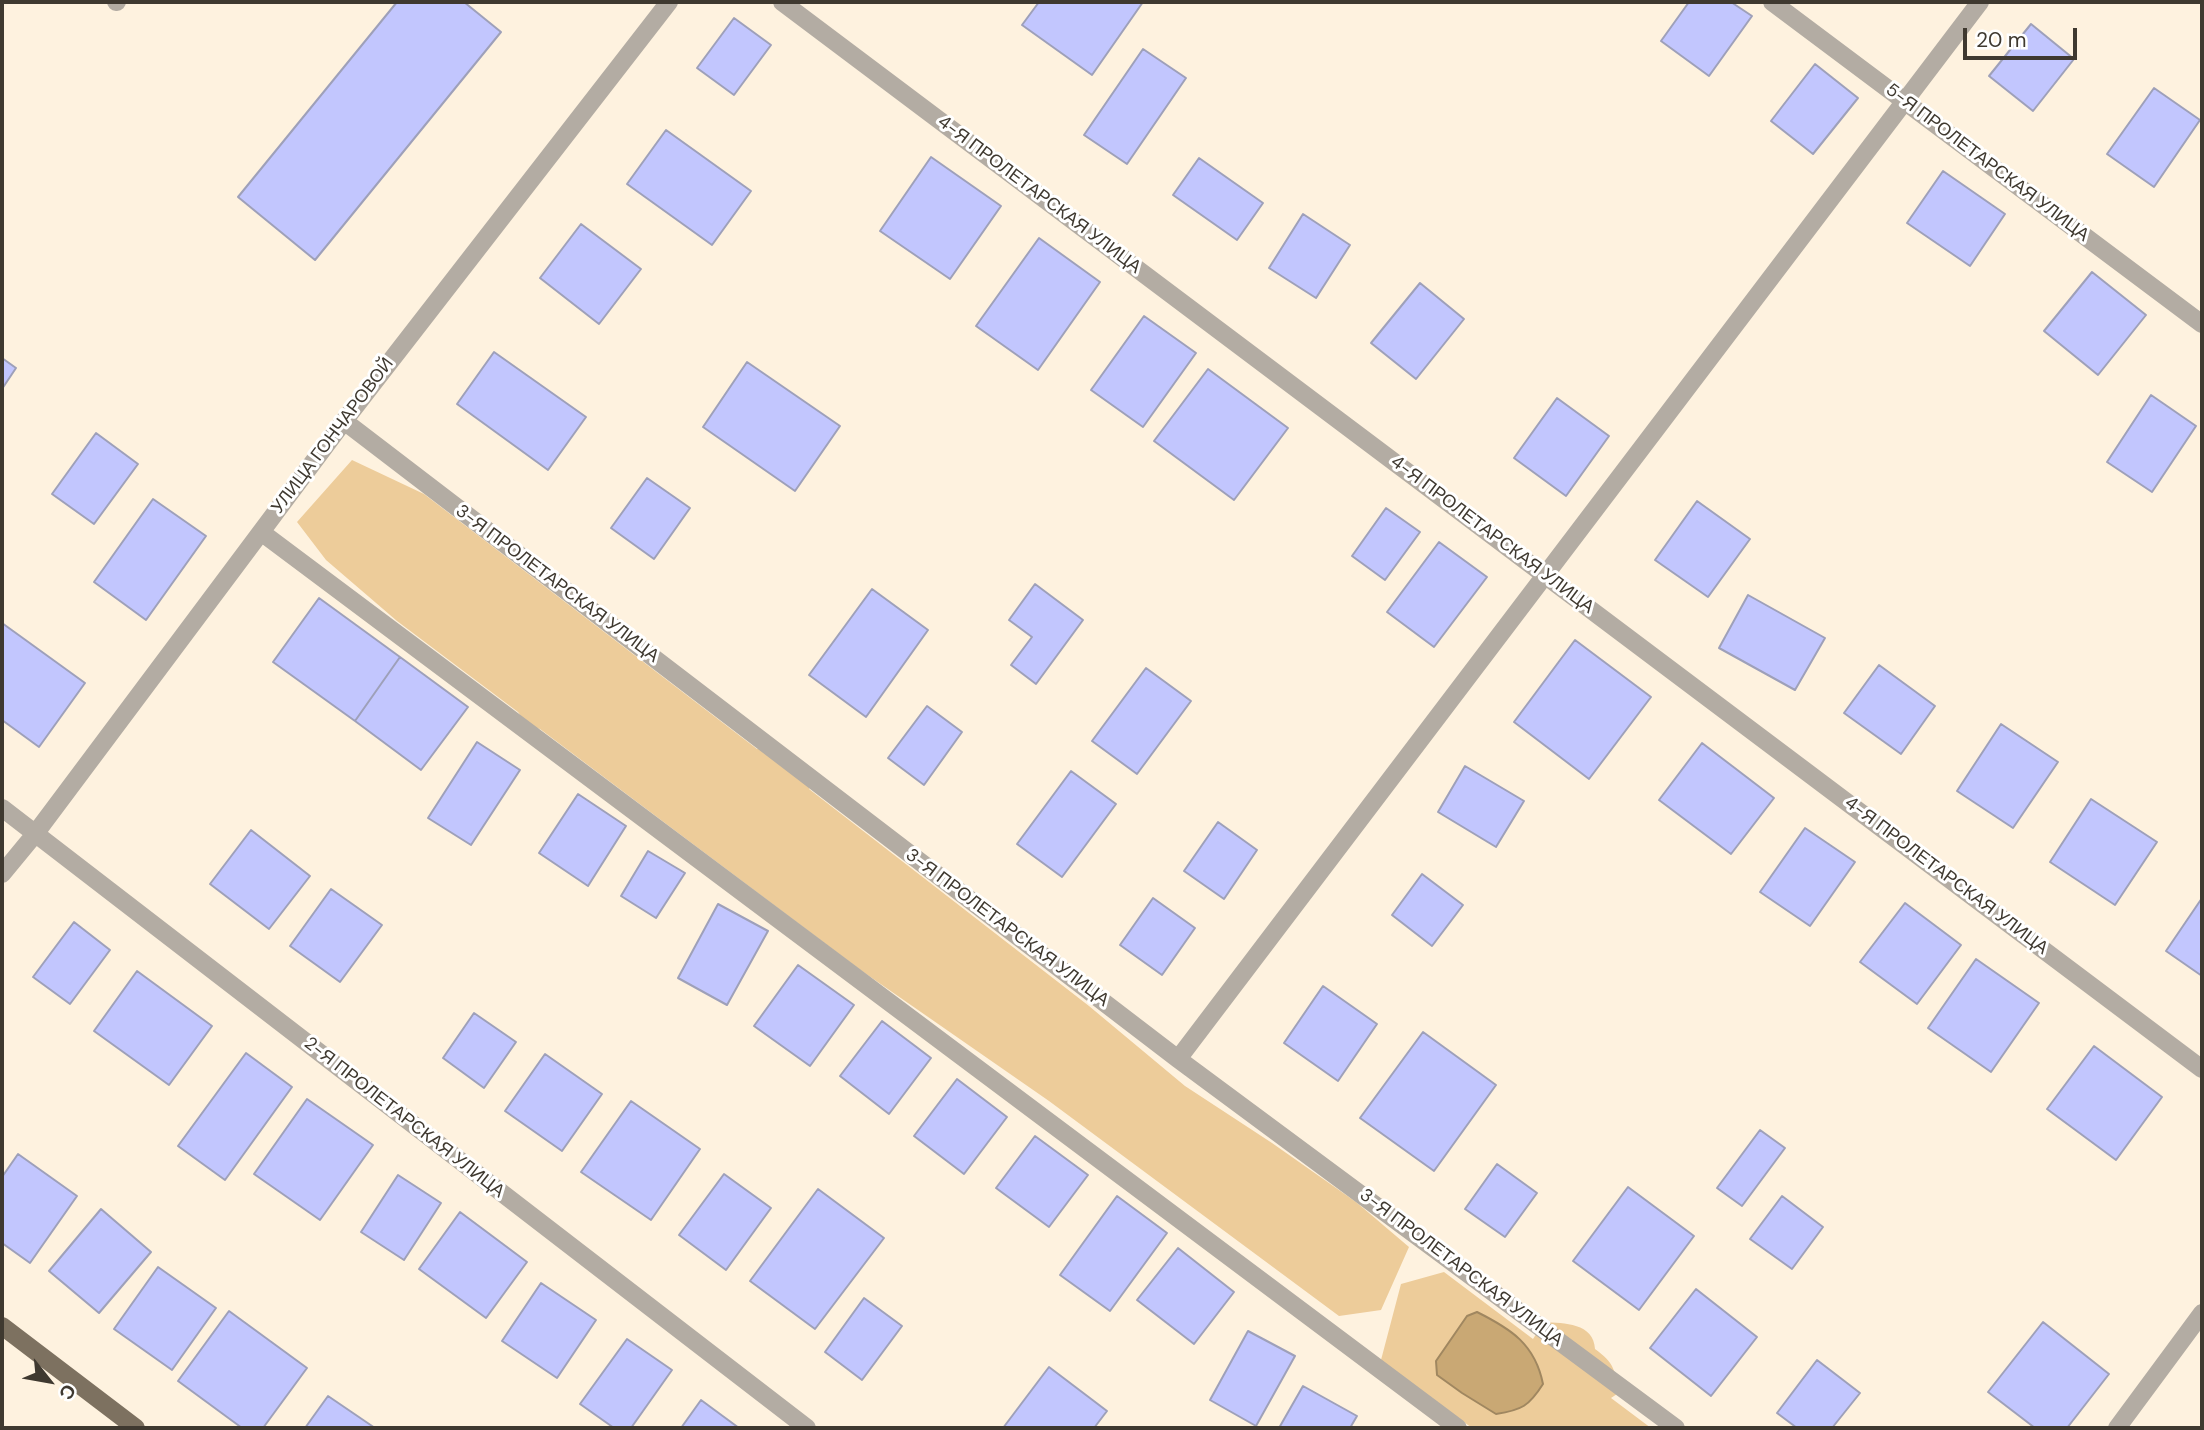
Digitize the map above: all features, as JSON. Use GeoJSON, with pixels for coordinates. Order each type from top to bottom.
{"type":"FeatureCollection","features":[{"type":"Feature","properties":{"kind":"main road"},"geometry":{"type":"LineString","coordinates":[[2,1326],[136,1428]]}},
{"type":"Feature","properties":{"kind":"street","name":"УЛИЦА ГОНЧАРОВОЙ"},"geometry":{"type":"LineString","coordinates":[[2,874],[35,834],[344,421],[668,2]]}},
{"type":"Feature","properties":{"kind":"street","name":"4-Я ПРОЛЕТАРСКАЯ УЛИЦА"},"geometry":{"type":"LineString","coordinates":[[782,2],[2202,1069]]}},
{"type":"Feature","properties":{"kind":"street","name":"5-Я ПРОЛЕТАРСКАЯ УЛИЦА"},"geometry":{"type":"LineString","coordinates":[[1772,2],[2202,324]]}},
{"type":"Feature","properties":{"kind":"street"},"geometry":{"type":"LineString","coordinates":[[1178,1059],[1980,2]]}},
{"type":"Feature","properties":{"kind":"street","name":"3-Я ПРОЛЕТАРСКАЯ УЛИЦА"},"geometry":{"type":"LineString","coordinates":[[344,421],[1178,1059],[1676,1428]]}},
{"type":"Feature","properties":{"kind":"street"},"geometry":{"type":"LineString","coordinates":[[261,532],[1458,1428]]}},
{"type":"Feature","properties":{"kind":"street","name":"2-Я ПРОЛЕТАРСКАЯ УЛИЦА"},"geometry":{"type":"LineString","coordinates":[[2,808],[807,1428]]}},
{"type":"Feature","properties":{"kind":"street"},"geometry":{"type":"LineString","coordinates":[[2117,1428],[2202,1313]]}},
{"type":"Feature","properties":{"kind":"shaded area"},"geometry":{"type":"Polygon","coordinates":[[[352,460],[424,494],[757,749],[767,749],[811,784],[809,789],[1089,1006],[1185,1086],[1356,1202],[1409,1247],[1381,1310],[1339,1316],[1049,1101],[859,969],[540,729],[528,726],[518,712],[397,621],[326,560],[297,522],[352,460]]]}},
{"type":"Feature","properties":{"kind":"shaded area"},"geometry":{"type":"Polygon","coordinates":[[[1444,1272],[1533,1339],[1544,1322],[1569,1324],[1584,1329],[1593,1340],[1595,1349],[1613,1368],[1617,1394],[1611,1398],[1651,1428],[1472,1428],[1381,1360],[1401,1284],[1444,1272]]]}},
{"type":"Feature","properties":{"kind":"shaded area"},"geometry":{"type":"Polygon","coordinates":[[[1477,1312],[1520,1339],[1534,1358],[1543,1384],[1529,1402],[1519,1409],[1496,1414],[1437,1375],[1436,1361],[1467,1316],[1477,1312]]]}},
{"type":"Feature","properties":{"kind":"building"},"geometry":{"type":"Polygon","coordinates":[[[397,2],[464,2],[501,32],[315,260],[238,197],[397,2]]]}},
{"type":"Feature","properties":{"kind":"building"},"geometry":{"type":"Polygon","coordinates":[[[1039,2],[1143,2],[1092,75],[1022,25],[1039,2]]]}},
{"type":"Feature","properties":{"kind":"building"},"geometry":{"type":"Polygon","coordinates":[[[1689,2],[1731,2],[1752,16],[1709,76],[1661,41],[1689,2]]]}},
{"type":"Feature","properties":{"kind":"building"},"geometry":{"type":"Polygon","coordinates":[[[734,18],[771,45],[734,95],[697,68],[734,18]]]}},
{"type":"Feature","properties":{"kind":"building"},"geometry":{"type":"Polygon","coordinates":[[[2031,24],[2074,59],[2033,111],[1989,76],[2031,24]]]}},
{"type":"Feature","properties":{"kind":"building"},"geometry":{"type":"Polygon","coordinates":[[[1143,49],[1186,78],[1127,164],[1084,135],[1143,49]]]}},
{"type":"Feature","properties":{"kind":"building"},"geometry":{"type":"Polygon","coordinates":[[[1815,64],[1858,98],[1813,154],[1771,121],[1815,64]]]}},
{"type":"Feature","properties":{"kind":"building"},"geometry":{"type":"Polygon","coordinates":[[[2154,88],[2200,120],[2154,187],[2107,154],[2154,88]]]}},
{"type":"Feature","properties":{"kind":"building"},"geometry":{"type":"Polygon","coordinates":[[[666,130],[751,191],[712,245],[627,184],[666,130]]]}},
{"type":"Feature","properties":{"kind":"building"},"geometry":{"type":"Polygon","coordinates":[[[931,157],[1001,206],[950,279],[880,231],[931,157]]]}},
{"type":"Feature","properties":{"kind":"building"},"geometry":{"type":"Polygon","coordinates":[[[1199,158],[1263,203],[1237,240],[1173,195],[1199,158]]]}},
{"type":"Feature","properties":{"kind":"building"},"geometry":{"type":"Polygon","coordinates":[[[1943,171],[2005,214],[1970,266],[1907,223],[1943,171]]]}},
{"type":"Feature","properties":{"kind":"building"},"geometry":{"type":"Polygon","coordinates":[[[1303,214],[1350,245],[1316,298],[1269,268],[1303,214]]]}},
{"type":"Feature","properties":{"kind":"building"},"geometry":{"type":"Polygon","coordinates":[[[581,224],[641,269],[599,324],[540,278],[581,224]]]}},
{"type":"Feature","properties":{"kind":"building"},"geometry":{"type":"Polygon","coordinates":[[[1039,238],[1100,282],[1038,370],[976,326],[1039,238]]]}},
{"type":"Feature","properties":{"kind":"building"},"geometry":{"type":"Polygon","coordinates":[[[2092,272],[2146,315],[2098,375],[2044,331],[2092,272]]]}},
{"type":"Feature","properties":{"kind":"building"},"geometry":{"type":"Polygon","coordinates":[[[1420,283],[1464,319],[1416,379],[1371,343],[1420,283]]]}},
{"type":"Feature","properties":{"kind":"building"},"geometry":{"type":"Polygon","coordinates":[[[1144,316],[1196,353],[1143,427],[1091,390],[1144,316]]]}},
{"type":"Feature","properties":{"kind":"building"},"geometry":{"type":"Polygon","coordinates":[[[494,352],[586,417],[548,470],[457,404],[494,352]]]}},
{"type":"Feature","properties":{"kind":"building"},"geometry":{"type":"Polygon","coordinates":[[[2,358],[16,368],[2,389],[2,358]]]}},
{"type":"Feature","properties":{"kind":"building"},"geometry":{"type":"Polygon","coordinates":[[[747,362],[840,426],[795,491],[703,427],[747,362]]]}},
{"type":"Feature","properties":{"kind":"building"},"geometry":{"type":"Polygon","coordinates":[[[1208,369],[1288,428],[1234,500],[1154,441],[1208,369]]]}},
{"type":"Feature","properties":{"kind":"building"},"geometry":{"type":"Polygon","coordinates":[[[2151,395],[2196,426],[2152,492],[2107,462],[2151,395]]]}},
{"type":"Feature","properties":{"kind":"building"},"geometry":{"type":"Polygon","coordinates":[[[1557,398],[1609,436],[1566,496],[1514,458],[1557,398]]]}},
{"type":"Feature","properties":{"kind":"building"},"geometry":{"type":"Polygon","coordinates":[[[96,433],[138,464],[94,524],[52,494],[96,433]]]}},
{"type":"Feature","properties":{"kind":"building"},"geometry":{"type":"Polygon","coordinates":[[[647,478],[690,508],[654,559],[611,528],[647,478]]]}},
{"type":"Feature","properties":{"kind":"building"},"geometry":{"type":"Polygon","coordinates":[[[153,499],[206,536],[146,620],[94,582],[153,499]]]}},
{"type":"Feature","properties":{"kind":"building"},"geometry":{"type":"Polygon","coordinates":[[[1697,501],[1750,539],[1708,597],[1655,560],[1697,501]]]}},
{"type":"Feature","properties":{"kind":"building"},"geometry":{"type":"Polygon","coordinates":[[[1386,508],[1420,532],[1385,580],[1352,556],[1386,508]]]}},
{"type":"Feature","properties":{"kind":"building"},"geometry":{"type":"Polygon","coordinates":[[[1439,542],[1487,577],[1434,647],[1387,612],[1439,542]]]}},
{"type":"Feature","properties":{"kind":"building"},"geometry":{"type":"Polygon","coordinates":[[[1035,584],[1083,620],[1036,684],[1011,665],[1032,637],[1009,620],[1035,584]]]}},
{"type":"Feature","properties":{"kind":"building"},"geometry":{"type":"Polygon","coordinates":[[[872,589],[928,630],[866,717],[809,675],[872,589]]]}},
{"type":"Feature","properties":{"kind":"building"},"geometry":{"type":"Polygon","coordinates":[[[1748,595],[1825,638],[1795,690],[1719,648],[1748,595]]]}},
{"type":"Feature","properties":{"kind":"building"},"geometry":{"type":"Polygon","coordinates":[[[319,598],[400,657],[355,721],[273,662],[319,598]]]}},
{"type":"Feature","properties":{"kind":"building"},"geometry":{"type":"Polygon","coordinates":[[[2,623],[85,683],[39,747],[2,720],[2,623]]]}},
{"type":"Feature","properties":{"kind":"building"},"geometry":{"type":"Polygon","coordinates":[[[1575,640],[1651,697],[1589,779],[1514,722],[1575,640]]]}},
{"type":"Feature","properties":{"kind":"building"},"geometry":{"type":"Polygon","coordinates":[[[400,657],[468,707],[421,770],[355,721],[400,657]]]}},
{"type":"Feature","properties":{"kind":"building"},"geometry":{"type":"Polygon","coordinates":[[[1879,665],[1935,706],[1901,754],[1844,713],[1879,665]]]}},
{"type":"Feature","properties":{"kind":"building"},"geometry":{"type":"Polygon","coordinates":[[[1146,668],[1191,701],[1137,774],[1092,741],[1146,668]]]}},
{"type":"Feature","properties":{"kind":"building"},"geometry":{"type":"Polygon","coordinates":[[[927,706],[962,732],[924,785],[888,758],[927,706]]]}},
{"type":"Feature","properties":{"kind":"building"},"geometry":{"type":"Polygon","coordinates":[[[2001,724],[2058,762],[2013,828],[1957,791],[2001,724]]]}},
{"type":"Feature","properties":{"kind":"building"},"geometry":{"type":"Polygon","coordinates":[[[477,742],[520,770],[471,845],[428,818],[477,742]]]}},
{"type":"Feature","properties":{"kind":"building"},"geometry":{"type":"Polygon","coordinates":[[[1702,743],[1774,798],[1731,854],[1659,800],[1702,743]]]}},
{"type":"Feature","properties":{"kind":"building"},"geometry":{"type":"Polygon","coordinates":[[[1465,766],[1524,801],[1496,847],[1438,812],[1465,766]]]}},
{"type":"Feature","properties":{"kind":"building"},"geometry":{"type":"Polygon","coordinates":[[[1071,771],[1116,804],[1062,877],[1017,844],[1071,771]]]}},
{"type":"Feature","properties":{"kind":"building"},"geometry":{"type":"Polygon","coordinates":[[[578,794],[626,826],[588,886],[539,853],[578,794]]]}},
{"type":"Feature","properties":{"kind":"building"},"geometry":{"type":"Polygon","coordinates":[[[2091,799],[2157,842],[2115,905],[2050,862],[2091,799]]]}},
{"type":"Feature","properties":{"kind":"building"},"geometry":{"type":"Polygon","coordinates":[[[1218,822],[1257,850],[1224,899],[1184,871],[1218,822]]]}},
{"type":"Feature","properties":{"kind":"building"},"geometry":{"type":"Polygon","coordinates":[[[1805,828],[1855,862],[1810,926],[1760,892],[1805,828]]]}},
{"type":"Feature","properties":{"kind":"building"},"geometry":{"type":"Polygon","coordinates":[[[251,830],[310,876],[269,929],[210,884],[251,830]]]}},
{"type":"Feature","properties":{"kind":"building"},"geometry":{"type":"Polygon","coordinates":[[[648,851],[685,873],[656,918],[621,896],[648,851]]]}},
{"type":"Feature","properties":{"kind":"building"},"geometry":{"type":"Polygon","coordinates":[[[1422,874],[1463,905],[1432,946],[1392,915],[1422,874]]]}},
{"type":"Feature","properties":{"kind":"building"},"geometry":{"type":"Polygon","coordinates":[[[331,889],[382,925],[340,982],[290,946],[331,889]]]}},
{"type":"Feature","properties":{"kind":"building"},"geometry":{"type":"Polygon","coordinates":[[[1153,898],[1195,928],[1162,975],[1120,945],[1153,898]]]}},
{"type":"Feature","properties":{"kind":"building"},"geometry":{"type":"Polygon","coordinates":[[[2202,898],[2202,976],[2166,951],[2202,898]]]}},
{"type":"Feature","properties":{"kind":"building"},"geometry":{"type":"Polygon","coordinates":[[[1905,903],[1961,945],[1917,1004],[1860,962],[1905,903]]]}},
{"type":"Feature","properties":{"kind":"building"},"geometry":{"type":"Polygon","coordinates":[[[718,904],[768,931],[727,1005],[678,978],[718,904]]]}},
{"type":"Feature","properties":{"kind":"building"},"geometry":{"type":"Polygon","coordinates":[[[74,922],[110,950],[70,1004],[33,977],[74,922]]]}},
{"type":"Feature","properties":{"kind":"building"},"geometry":{"type":"Polygon","coordinates":[[[1976,959],[2039,1003],[1991,1072],[1928,1028],[1976,959]]]}},
{"type":"Feature","properties":{"kind":"building"},"geometry":{"type":"Polygon","coordinates":[[[798,965],[854,1005],[810,1066],[754,1026],[798,965]]]}},
{"type":"Feature","properties":{"kind":"building"},"geometry":{"type":"Polygon","coordinates":[[[137,971],[212,1026],[169,1085],[94,1031],[137,971]]]}},
{"type":"Feature","properties":{"kind":"building"},"geometry":{"type":"Polygon","coordinates":[[[1323,986],[1377,1024],[1338,1081],[1284,1043],[1323,986]]]}},
{"type":"Feature","properties":{"kind":"building"},"geometry":{"type":"Polygon","coordinates":[[[474,1013],[516,1042],[484,1088],[443,1058],[474,1013]]]}},
{"type":"Feature","properties":{"kind":"building"},"geometry":{"type":"Polygon","coordinates":[[[882,1021],[931,1058],[889,1114],[840,1076],[882,1021]]]}},
{"type":"Feature","properties":{"kind":"building"},"geometry":{"type":"Polygon","coordinates":[[[1423,1032],[1496,1085],[1434,1171],[1360,1118],[1423,1032]]]}},
{"type":"Feature","properties":{"kind":"building"},"geometry":{"type":"Polygon","coordinates":[[[2094,1046],[2162,1097],[2116,1160],[2047,1109],[2094,1046]]]}},
{"type":"Feature","properties":{"kind":"building"},"geometry":{"type":"Polygon","coordinates":[[[246,1053],[292,1087],[225,1180],[178,1146],[246,1053]]]}},
{"type":"Feature","properties":{"kind":"building"},"geometry":{"type":"Polygon","coordinates":[[[545,1054],[602,1094],[562,1151],[505,1111],[545,1054]]]}},
{"type":"Feature","properties":{"kind":"building"},"geometry":{"type":"Polygon","coordinates":[[[957,1079],[1007,1117],[964,1174],[914,1136],[957,1079]]]}},
{"type":"Feature","properties":{"kind":"building"},"geometry":{"type":"Polygon","coordinates":[[[307,1099],[373,1145],[320,1220],[254,1174],[307,1099]]]}},
{"type":"Feature","properties":{"kind":"building"},"geometry":{"type":"Polygon","coordinates":[[[631,1101],[700,1149],[651,1220],[581,1172],[631,1101]]]}},
{"type":"Feature","properties":{"kind":"building"},"geometry":{"type":"Polygon","coordinates":[[[1760,1130],[1785,1148],[1742,1206],[1717,1188],[1760,1130]]]}},
{"type":"Feature","properties":{"kind":"building"},"geometry":{"type":"Polygon","coordinates":[[[1035,1136],[1088,1175],[1049,1227],[996,1188],[1035,1136]]]}},
{"type":"Feature","properties":{"kind":"building"},"geometry":{"type":"Polygon","coordinates":[[[18,1154],[77,1196],[30,1263],[2,1243],[2,1177],[18,1154]]]}},
{"type":"Feature","properties":{"kind":"building"},"geometry":{"type":"Polygon","coordinates":[[[1497,1164],[1537,1193],[1505,1237],[1465,1209],[1497,1164]]]}},
{"type":"Feature","properties":{"kind":"building"},"geometry":{"type":"Polygon","coordinates":[[[724,1174],[771,1208],[726,1270],[679,1235],[724,1174]]]}},
{"type":"Feature","properties":{"kind":"building"},"geometry":{"type":"Polygon","coordinates":[[[398,1175],[441,1203],[404,1260],[361,1232],[398,1175]]]}},
{"type":"Feature","properties":{"kind":"building"},"geometry":{"type":"Polygon","coordinates":[[[1628,1187],[1694,1236],[1639,1310],[1573,1261],[1628,1187]]]}},
{"type":"Feature","properties":{"kind":"building"},"geometry":{"type":"Polygon","coordinates":[[[818,1189],[884,1238],[815,1329],[750,1281],[818,1189]]]}},
{"type":"Feature","properties":{"kind":"building"},"geometry":{"type":"Polygon","coordinates":[[[1117,1196],[1167,1233],[1110,1311],[1060,1275],[1117,1196]]]}},
{"type":"Feature","properties":{"kind":"building"},"geometry":{"type":"Polygon","coordinates":[[[1782,1196],[1823,1227],[1792,1269],[1750,1239],[1782,1196]]]}},
{"type":"Feature","properties":{"kind":"building"},"geometry":{"type":"Polygon","coordinates":[[[101,1209],[151,1252],[99,1313],[49,1271],[101,1209]]]}},
{"type":"Feature","properties":{"kind":"building"},"geometry":{"type":"Polygon","coordinates":[[[460,1212],[527,1262],[486,1318],[419,1269],[460,1212]]]}},
{"type":"Feature","properties":{"kind":"building"},"geometry":{"type":"Polygon","coordinates":[[[1178,1248],[1234,1292],[1194,1344],[1137,1300],[1178,1248]]]}},
{"type":"Feature","properties":{"kind":"building"},"geometry":{"type":"Polygon","coordinates":[[[158,1267],[216,1308],[172,1370],[114,1329],[158,1267]]]}},
{"type":"Feature","properties":{"kind":"building"},"geometry":{"type":"Polygon","coordinates":[[[541,1283],[596,1320],[557,1378],[502,1341],[541,1283]]]}},
{"type":"Feature","properties":{"kind":"building"},"geometry":{"type":"Polygon","coordinates":[[[1696,1289],[1757,1337],[1711,1396],[1650,1348],[1696,1289]]]}},
{"type":"Feature","properties":{"kind":"building"},"geometry":{"type":"Polygon","coordinates":[[[864,1298],[902,1326],[862,1380],[825,1352],[864,1298]]]}},
{"type":"Feature","properties":{"kind":"building"},"geometry":{"type":"Polygon","coordinates":[[[229,1311],[307,1368],[263,1428],[242,1428],[178,1381],[229,1311]]]}},
{"type":"Feature","properties":{"kind":"building"},"geometry":{"type":"Polygon","coordinates":[[[2043,1322],[2109,1374],[2067,1428],[2035,1428],[1988,1392],[2043,1322]]]}},
{"type":"Feature","properties":{"kind":"building"},"geometry":{"type":"Polygon","coordinates":[[[1248,1331],[1295,1356],[1256,1426],[1210,1400],[1248,1331]]]}},
{"type":"Feature","properties":{"kind":"building"},"geometry":{"type":"Polygon","coordinates":[[[627,1339],[672,1370],[631,1428],[614,1428],[580,1404],[627,1339]]]}},
{"type":"Feature","properties":{"kind":"building"},"geometry":{"type":"Polygon","coordinates":[[[1817,1360],[1860,1393],[1832,1428],[1797,1428],[1777,1413],[1817,1360]]]}},
{"type":"Feature","properties":{"kind":"building"},"geometry":{"type":"Polygon","coordinates":[[[1049,1367],[1107,1411],[1094,1428],[1003,1428],[1049,1367]]]}},
{"type":"Feature","properties":{"kind":"building"},"geometry":{"type":"Polygon","coordinates":[[[1303,1386],[1357,1416],[1350,1428],[1279,1428],[1303,1386]]]}},
{"type":"Feature","properties":{"kind":"building"},"geometry":{"type":"Polygon","coordinates":[[[328,1396],[375,1428],[305,1428],[328,1396]]]}},
{"type":"Feature","properties":{"kind":"building"},"geometry":{"type":"Polygon","coordinates":[[[701,1400],[739,1428],[681,1428],[701,1400]]]}}]}
